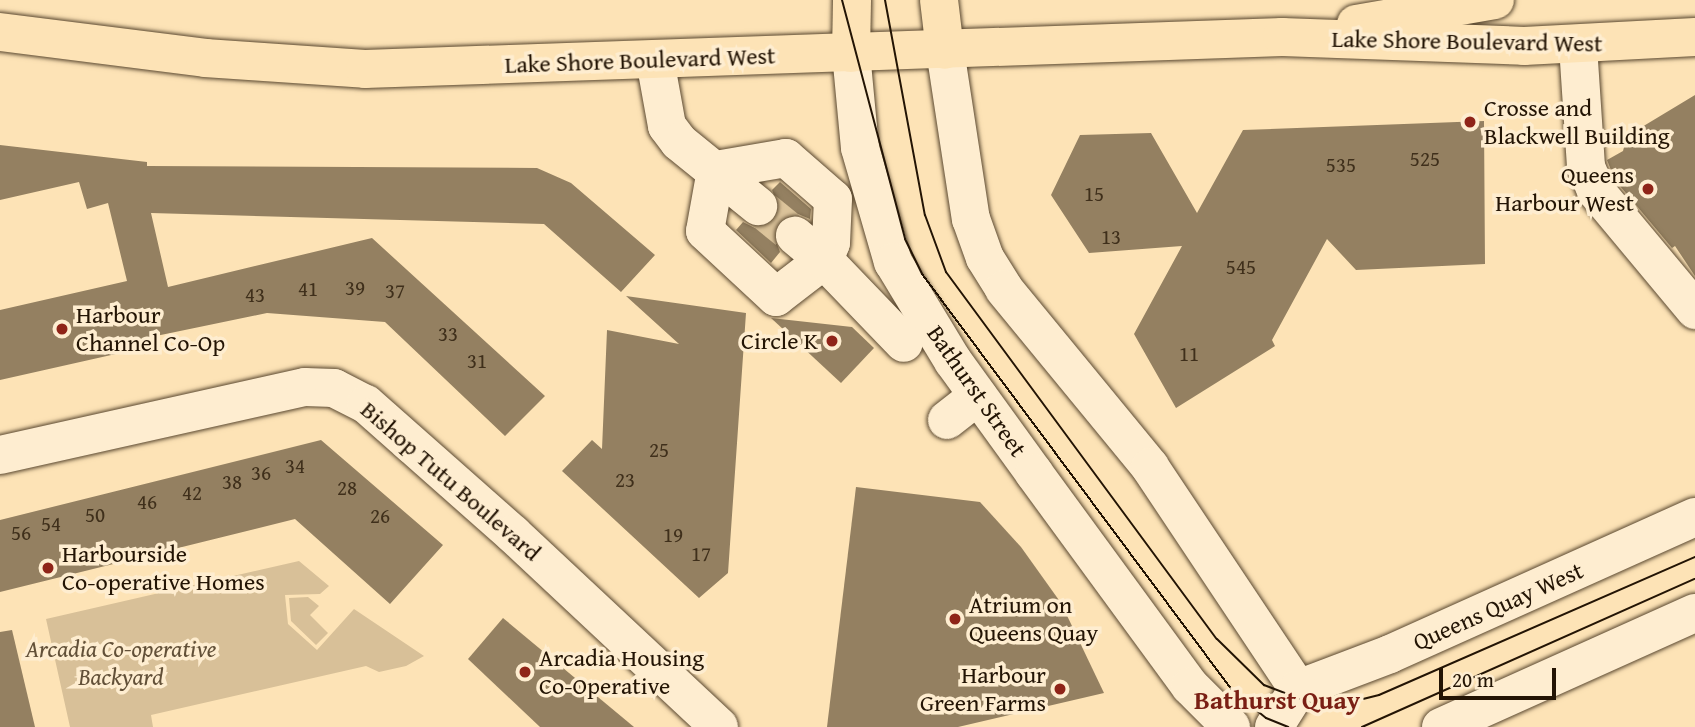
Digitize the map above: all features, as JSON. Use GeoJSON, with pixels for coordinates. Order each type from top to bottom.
{"type":"FeatureCollection","features":[{"type":"Feature","properties":{"kind":"main road","name":"Bathurst Street"},"geometry":{"type":"LineString","coordinates":[[850,53],[852,0]]}},
{"type":"Feature","properties":{"kind":"main road"},"geometry":{"type":"LineString","coordinates":[[939,0],[945,50]]}},
{"type":"Feature","properties":{"kind":"main road","name":"Lake Shore Boulevard West"},"geometry":{"type":"LineString","coordinates":[[1282,37],[1495,0]]}},
{"type":"Feature","properties":{"kind":"main road","name":"Lake Shore Boulevard West"},"geometry":{"type":"LineString","coordinates":[[0,32],[205,58],[365,69],[1282,37],[1578,46],[1695,37]]}},
{"type":"Feature","properties":{"kind":"street"},"geometry":{"type":"LineString","coordinates":[[1578,46],[1586,167],[1596,191],[1695,310]]}},
{"type":"Feature","properties":{"kind":"street"},"geometry":{"type":"LineString","coordinates":[[945,50],[971,219],[985,258],[1004,289],[1150,467],[1298,690],[1274,727]]}},
{"type":"Feature","properties":{"kind":"street","name":"Bathurst Street"},"geometry":{"type":"LineString","coordinates":[[850,53],[860,148],[893,262],[978,396],[1190,686],[1231,727]]}},
{"type":"Feature","properties":{"kind":"street"},"geometry":{"type":"LineString","coordinates":[[655,60],[667,126],[679,142],[758,205]]}},
{"type":"Feature","properties":{"kind":"street"},"geometry":{"type":"LineString","coordinates":[[716,170],[786,158],[833,199],[831,243],[835,271]]}},
{"type":"Feature","properties":{"kind":"street"},"geometry":{"type":"LineString","coordinates":[[716,170],[705,231],[776,297],[835,271],[905,281]]}},
{"type":"Feature","properties":{"kind":"street"},"geometry":{"type":"LineString","coordinates":[[795,236],[835,271],[904,343]]}},
{"type":"Feature","properties":{"kind":"street","name":"Bishop Tutu Boulevard"},"geometry":{"type":"LineString","coordinates":[[0,455],[304,387],[334,388],[366,404],[719,727]]}},
{"type":"Feature","properties":{"kind":"street"},"geometry":{"type":"LineString","coordinates":[[947,420],[978,396]]}},
{"type":"Feature","properties":{"kind":"street","name":"Queens Quay West"},"geometry":{"type":"LineString","coordinates":[[1298,690],[1390,654],[1695,517]]}},
{"type":"Feature","properties":{"kind":"street"},"geometry":{"type":"LineString","coordinates":[[1441,727],[1695,613]]}},
{"type":"Feature","properties":{"kind":"green space","name":"Arcadia Co-operative Backyard"},"geometry":{"type":"Polygon","coordinates":[[[299,561],[329,586],[320,594],[285,595],[288,624],[317,650],[354,609],[424,656],[406,666],[379,672],[366,666],[151,715],[153,727],[70,727],[46,619],[299,561]]]}},
{"type":"Feature","properties":{"kind":"green space"},"geometry":{"type":"Polygon","coordinates":[[[308,597],[319,606],[310,615],[328,633],[316,645],[291,621],[289,598],[308,597]]]}},
{"type":"Feature","properties":{"kind":"building","name":"Queens Harbour West"},"geometry":{"type":"Polygon","coordinates":[[[1695,95],[1695,276],[1675,246],[1672,248],[1615,180],[1607,160],[1623,151],[1627,136],[1695,95]]]}},
{"type":"Feature","properties":{"kind":"building"},"geometry":{"type":"Polygon","coordinates":[[[1484,121],[1485,264],[1356,270],[1327,239],[1272,340],[1275,346],[1176,408],[1134,334],[1182,246],[1089,253],[1051,195],[1080,135],[1151,133],[1197,213],[1243,130],[1484,121]]]}},
{"type":"Feature","properties":{"kind":"building"},"geometry":{"type":"Polygon","coordinates":[[[0,145],[147,162],[147,166],[537,168],[571,183],[655,255],[621,292],[544,224],[151,213],[168,287],[372,238],[545,396],[505,436],[385,322],[267,313],[127,342],[129,351],[0,380],[0,310],[127,281],[108,203],[87,209],[79,182],[0,200],[0,145]]]}},
{"type":"Feature","properties":{"kind":"building"},"geometry":{"type":"Polygon","coordinates":[[[780,182],[811,209],[810,219],[798,214],[779,222],[773,233],[780,252],[771,263],[736,230],[743,222],[755,228],[774,220],[780,209],[772,190],[780,182]]]}},
{"type":"Feature","properties":{"kind":"building"},"geometry":{"type":"Polygon","coordinates":[[[626,296],[746,313],[728,573],[699,598],[562,471],[592,440],[602,449],[607,330],[679,344],[626,296]]]}},
{"type":"Feature","properties":{"kind":"building","name":"Circle K"},"geometry":{"type":"Polygon","coordinates":[[[771,318],[852,327],[874,348],[841,383],[771,318]]]}},
{"type":"Feature","properties":{"kind":"building","name":"Harbourside Co-operative Homes"},"geometry":{"type":"Polygon","coordinates":[[[321,440],[443,545],[390,604],[295,519],[0,592],[0,520],[321,440]]]}},
{"type":"Feature","properties":{"kind":"building","name":"Atrium on Queens Quay"},"geometry":{"type":"Polygon","coordinates":[[[856,487],[980,502],[1021,547],[1061,603],[1104,693],[958,727],[827,727],[856,487]]]}},
{"type":"Feature","properties":{"kind":"building","name":"Arcadia Housing Co-Operative"},"geometry":{"type":"Polygon","coordinates":[[[503,618],[634,727],[540,727],[468,659],[503,618]]]}},
{"type":"Feature","properties":{"kind":"building"},"geometry":{"type":"Polygon","coordinates":[[[12,630],[35,727],[0,727],[0,632],[12,630]]]}},
{"type":"Feature","properties":{"kind":"tunnel"},"geometry":{"type":"LineString","coordinates":[[758,206],[795,236]]}},
{"type":"Feature","properties":{"kind":"tram line"},"geometry":{"type":"LineString","coordinates":[[842,0],[905,239],[922,274],[1232,690],[1266,718],[1288,727]]}},
{"type":"Feature","properties":{"kind":"tram line"},"geometry":{"type":"LineString","coordinates":[[885,0],[925,215],[946,272],[1217,639],[1264,685],[1311,703],[1347,703],[1379,695],[1695,557]]}},
{"type":"Feature","properties":{"kind":"tram line"},"geometry":{"type":"LineString","coordinates":[[1362,727],[1695,579]]}},
{"type":"Feature","properties":{"kind":"place","name":"Crosse and Blackwell Building"},"geometry":{"type":"Point","coordinates":[1470,122]}},
{"type":"Feature","properties":{"kind":"place","name":"Queens Harbour West"},"geometry":{"type":"Point","coordinates":[1648,189]}},
{"type":"Feature","properties":{"kind":"place","name":"Harbour Channel Co-Op"},"geometry":{"type":"Point","coordinates":[62,329]}},
{"type":"Feature","properties":{"kind":"place","name":"Circle K"},"geometry":{"type":"Point","coordinates":[832,341]}},
{"type":"Feature","properties":{"kind":"place","name":"Harbourside Co-operative Homes"},"geometry":{"type":"Point","coordinates":[48,568]}},
{"type":"Feature","properties":{"kind":"place","name":"Atrium on Queens Quay"},"geometry":{"type":"Point","coordinates":[955,619]}},
{"type":"Feature","properties":{"kind":"place","name":"Arcadia Housing Co-Operative"},"geometry":{"type":"Point","coordinates":[525,672]}},
{"type":"Feature","properties":{"kind":"place","name":"Harbour Green Farms"},"geometry":{"type":"Point","coordinates":[1060,689]}},
{"type":"Feature","properties":{"kind":"district","name":"Bathurst Quay"},"geometry":{"type":"Point","coordinates":[1277,700]}}]}
